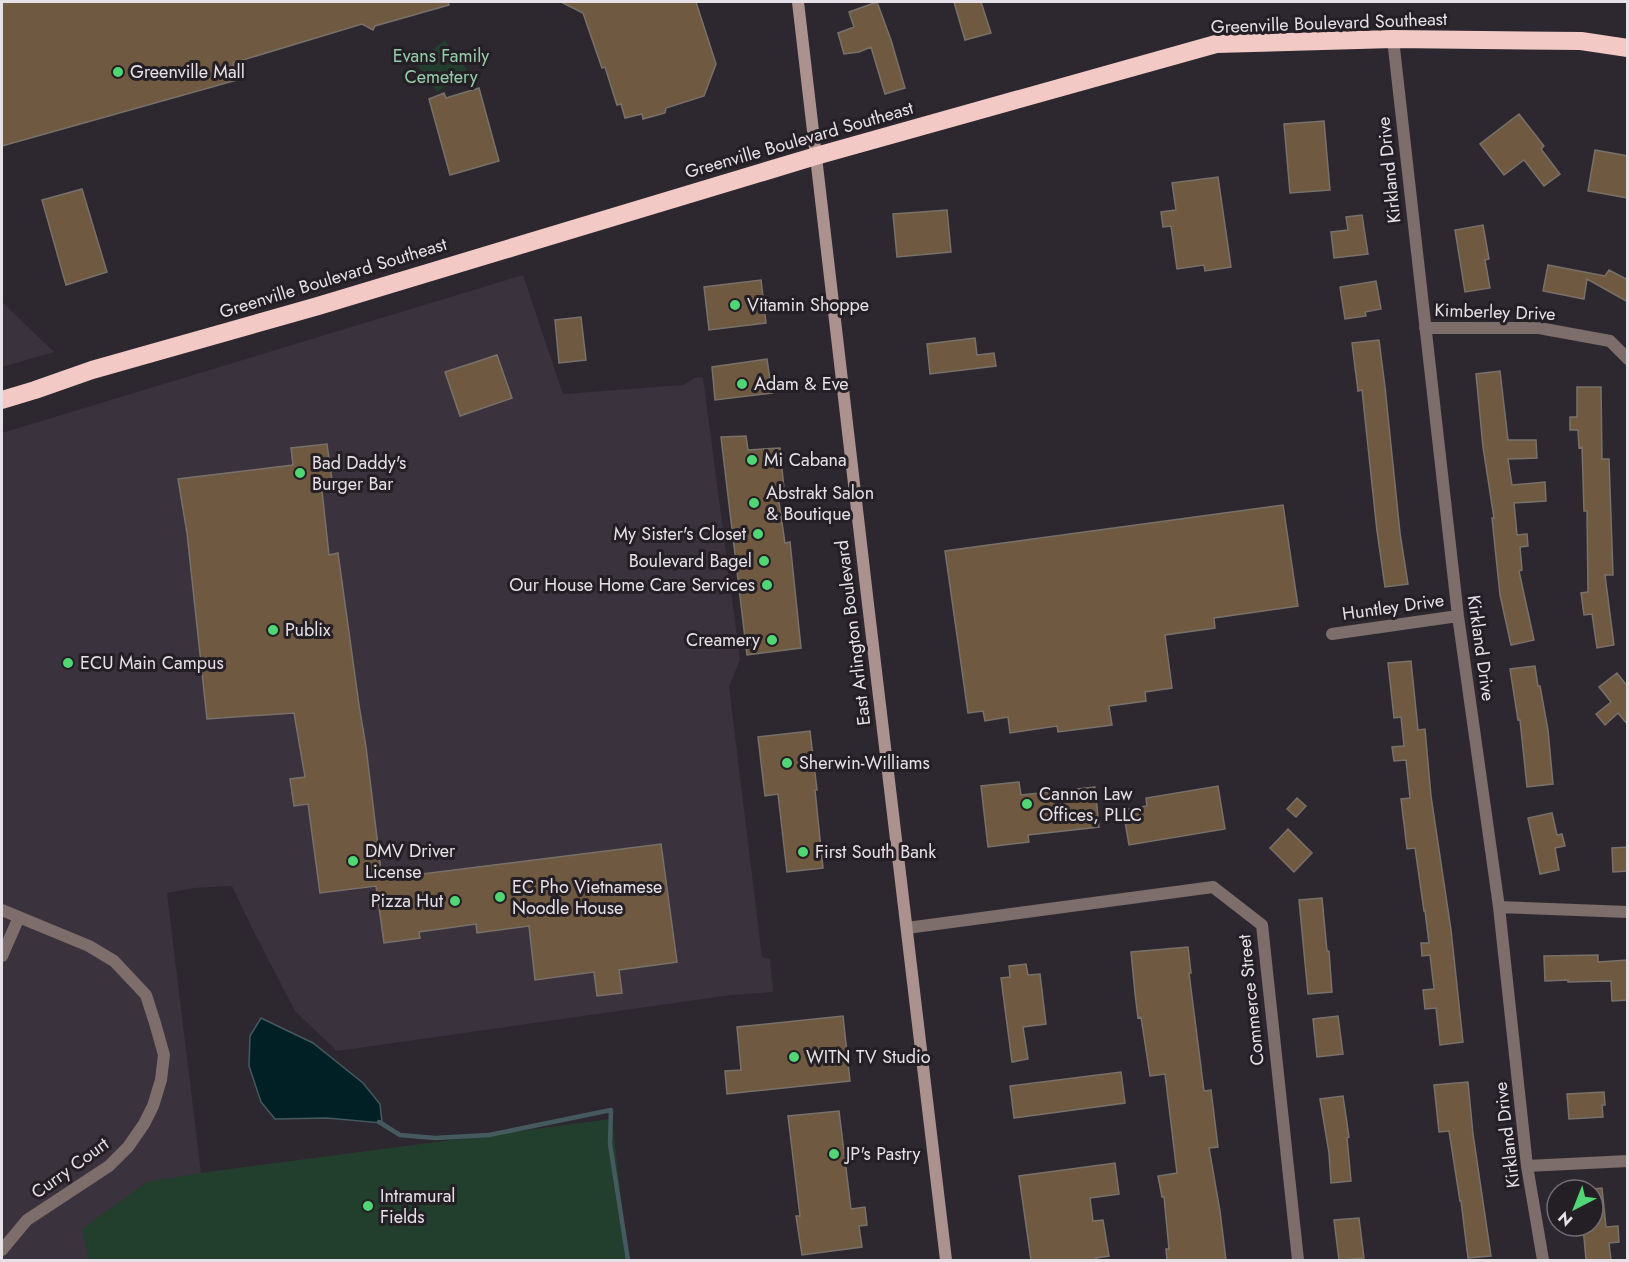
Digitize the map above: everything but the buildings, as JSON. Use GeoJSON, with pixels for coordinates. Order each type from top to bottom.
{"type":"FeatureCollection","features":[{"type":"Feature","properties":{"kind":"highway","name":"Greenville Boulevard Southeast"},"geometry":{"type":"LineString","coordinates":[[2,400],[92,370],[318,306],[816,156],[1216,44],[1393,39],[1581,41],[1628,48]]}},
{"type":"Feature","properties":{"kind":"main road","name":"East Arlington Boulevard"},"geometry":{"type":"LineString","coordinates":[[798,2],[946,1260]]}},
{"type":"Feature","properties":{"kind":"street","name":"Kirkland Drive"},"geometry":{"type":"LineString","coordinates":[[1393,39],[1458,616],[1499,908],[1527,1166],[1543,1260]]}},
{"type":"Feature","properties":{"kind":"street","name":"Kimberley Drive"},"geometry":{"type":"LineString","coordinates":[[1425,328],[1539,328],[1610,341],[1628,359]]}},
{"type":"Feature","properties":{"kind":"street","name":"Huntley Drive"},"geometry":{"type":"LineString","coordinates":[[1332,634],[1458,616]]}},
{"type":"Feature","properties":{"kind":"street","name":"Commerce Street"},"geometry":{"type":"LineString","coordinates":[[907,928],[1213,887],[1262,925],[1298,1260]]}},
{"type":"Feature","properties":{"kind":"street"},"geometry":{"type":"LineString","coordinates":[[1499,908],[1628,912]]}},
{"type":"Feature","properties":{"kind":"street","name":"Curry Court"},"geometry":{"type":"LineString","coordinates":[[2,910],[89,946],[114,961],[146,995],[164,1055],[161,1080],[153,1106],[128,1147],[109,1166],[27,1220],[2,1250]]}},
{"type":"Feature","properties":{"kind":"street"},"geometry":{"type":"LineString","coordinates":[[2,956],[19,917]]}},
{"type":"Feature","properties":{"kind":"street"},"geometry":{"type":"LineString","coordinates":[[1527,1166],[1628,1161]]}},
{"type":"Feature","properties":{"kind":"shaded area"},"geometry":{"type":"Polygon","coordinates":[[[523,275],[563,394],[684,385],[694,378],[703,377],[740,660],[729,686],[762,957],[770,959],[773,992],[731,995],[337,1051],[295,1011],[232,886],[194,888],[167,893],[201,1173],[612,1119],[627,1260],[2,1260],[2,433],[523,275]]]}},
{"type":"Feature","properties":{"kind":"shaded area"},"geometry":{"type":"Polygon","coordinates":[[[2,302],[54,352],[2,367],[2,302]]]}},
{"type":"Feature","properties":{"kind":"green space","name":"Evans Family Cemetery"},"geometry":{"type":"Polygon","coordinates":[[[445,40],[467,70],[437,92],[416,63],[445,40]]]}},
{"type":"Feature","properties":{"kind":"green space","name":"Intramural Fields"},"geometry":{"type":"Polygon","coordinates":[[[612,1119],[628,1260],[89,1260],[82,1229],[147,1182],[612,1119]]]}},
{"type":"Feature","properties":{"kind":"water"},"geometry":{"type":"Polygon","coordinates":[[[261,1018],[313,1043],[363,1083],[380,1104],[382,1123],[327,1118],[275,1119],[261,1102],[249,1066],[250,1036],[261,1018]]]}},
{"type":"Feature","properties":{"kind":"waterway"},"geometry":{"type":"LineString","coordinates":[[379,1122],[400,1135],[435,1138],[489,1135],[611,1110],[610,1144],[628,1260]]}},
{"type":"Feature","properties":{"kind":"place","name":"Greenville Mall"},"geometry":{"type":"Point","coordinates":[118,72]}},
{"type":"Feature","properties":{"kind":"place","name":"Vitamin Shoppe"},"geometry":{"type":"Point","coordinates":[735,305]}},
{"type":"Feature","properties":{"kind":"place","name":"Adam & Eve"},"geometry":{"type":"Point","coordinates":[742,384]}},
{"type":"Feature","properties":{"kind":"place","name":"Mi Cabana"},"geometry":{"type":"Point","coordinates":[752,460]}},
{"type":"Feature","properties":{"kind":"place","name":"Bad Daddy's Burger Bar"},"geometry":{"type":"Point","coordinates":[300,473]}},
{"type":"Feature","properties":{"kind":"place","name":"Abstrakt Salon & Boutique"},"geometry":{"type":"Point","coordinates":[754,503]}},
{"type":"Feature","properties":{"kind":"place","name":"My Sister's Closet"},"geometry":{"type":"Point","coordinates":[758,534]}},
{"type":"Feature","properties":{"kind":"place","name":"Boulevard Bagel"},"geometry":{"type":"Point","coordinates":[764,561]}},
{"type":"Feature","properties":{"kind":"place","name":"Our House Home Care Services"},"geometry":{"type":"Point","coordinates":[767,585]}},
{"type":"Feature","properties":{"kind":"place","name":"Publix"},"geometry":{"type":"Point","coordinates":[273,630]}},
{"type":"Feature","properties":{"kind":"place","name":"Creamery"},"geometry":{"type":"Point","coordinates":[772,640]}},
{"type":"Feature","properties":{"kind":"place","name":"ECU Main Campus"},"geometry":{"type":"Point","coordinates":[68,663]}},
{"type":"Feature","properties":{"kind":"place","name":"Sherwin-Williams"},"geometry":{"type":"Point","coordinates":[787,763]}},
{"type":"Feature","properties":{"kind":"place","name":"Cannon Law Offices, PLLC"},"geometry":{"type":"Point","coordinates":[1027,804]}},
{"type":"Feature","properties":{"kind":"place","name":"First South Bank"},"geometry":{"type":"Point","coordinates":[803,852]}},
{"type":"Feature","properties":{"kind":"place","name":"DMV Driver License"},"geometry":{"type":"Point","coordinates":[353,861]}},
{"type":"Feature","properties":{"kind":"place","name":"EC Pho Vietnamese Noodle House"},"geometry":{"type":"Point","coordinates":[500,897]}},
{"type":"Feature","properties":{"kind":"place","name":"Pizza Hut"},"geometry":{"type":"Point","coordinates":[455,901]}},
{"type":"Feature","properties":{"kind":"place","name":"WITN TV Studio"},"geometry":{"type":"Point","coordinates":[794,1057]}},
{"type":"Feature","properties":{"kind":"place","name":"JP's Pastry"},"geometry":{"type":"Point","coordinates":[834,1154]}},
{"type":"Feature","properties":{"kind":"place","name":"Intramural Fields"},"geometry":{"type":"Point","coordinates":[368,1206]}}]}
